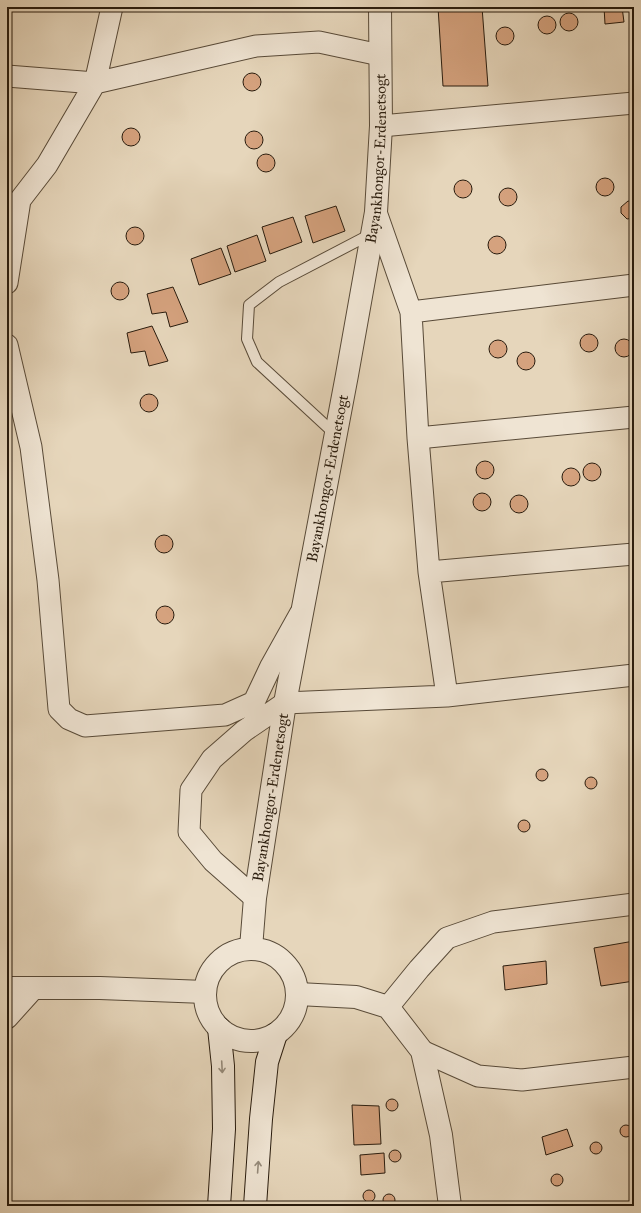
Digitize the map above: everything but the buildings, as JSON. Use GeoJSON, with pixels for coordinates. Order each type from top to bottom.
{"type":"FeatureCollection","features":[{"type":"Feature","properties":{"kind":"street"},"geometry":{"type":"LineString","coordinates":[[7,283],[14,201],[47,165],[95,83],[112,7]]}},
{"type":"Feature","properties":{"kind":"street","name":"Bayankhongor-Erdenetsogt"},"geometry":{"type":"LineString","coordinates":[[251,948],[255,898],[285,703],[336,435],[376,212],[381,126],[380,7]]}},
{"type":"Feature","properties":{"kind":"street"},"geometry":{"type":"LineString","coordinates":[[7,76],[95,83],[256,46],[319,42],[380,56]]}},
{"type":"Feature","properties":{"kind":"street"},"geometry":{"type":"LineString","coordinates":[[381,126],[634,103]]}},
{"type":"Feature","properties":{"kind":"street"},"geometry":{"type":"LineString","coordinates":[[376,212],[411,312],[418,438],[429,572],[447,696]]}},
{"type":"Feature","properties":{"kind":"street"},"geometry":{"type":"LineString","coordinates":[[411,312],[634,285]]}},
{"type":"Feature","properties":{"kind":"street"},"geometry":{"type":"LineString","coordinates":[[7,345],[31,447],[48,580],[59,709],[69,719],[85,726],[225,715],[254,702],[271,666],[303,608]]}},
{"type":"Feature","properties":{"kind":"street"},"geometry":{"type":"LineString","coordinates":[[418,438],[634,417]]}},
{"type":"Feature","properties":{"kind":"street"},"geometry":{"type":"LineString","coordinates":[[429,572],[634,554]]}},
{"type":"Feature","properties":{"kind":"street"},"geometry":{"type":"LineString","coordinates":[[255,898],[212,861],[189,832],[191,790],[212,759],[244,731],[285,703],[447,696],[634,675]]}},
{"type":"Feature","properties":{"kind":"street"},"geometry":{"type":"LineString","coordinates":[[388,1007],[447,938],[493,922],[634,904]]}},
{"type":"Feature","properties":{"kind":"street"},"geometry":{"type":"LineString","coordinates":[[251,948],[269,952],[284,961],[294,976],[298,994],[295,1010],[288,1024],[276,1034],[261,1040],[246,1041],[231,1037],[219,1028],[210,1016],[205,992],[209,975],[219,961],[234,952],[251,948]]}},
{"type":"Feature","properties":{"kind":"street"},"geometry":{"type":"LineString","coordinates":[[7,988],[205,992]]}},
{"type":"Feature","properties":{"kind":"street"},"geometry":{"type":"LineString","coordinates":[[7,1018],[34,988]]}},
{"type":"Feature","properties":{"kind":"street"},"geometry":{"type":"LineString","coordinates":[[298,994],[356,997],[388,1007],[422,1051],[441,1135],[450,1206]]}},
{"type":"Feature","properties":{"kind":"street"},"geometry":{"type":"LineString","coordinates":[[219,1028],[224,1129],[219,1206]]}},
{"type":"Feature","properties":{"kind":"street"},"geometry":{"type":"LineString","coordinates":[[255,1206],[261,1119],[267,1062],[276,1034]]}},
{"type":"Feature","properties":{"kind":"street"},"geometry":{"type":"LineString","coordinates":[[422,1051],[478,1076],[522,1080],[634,1067]]}},
{"type":"Feature","properties":{"kind":"lane"},"geometry":{"type":"LineString","coordinates":[[336,435],[257,362],[247,339],[249,305],[279,282],[372,234]]}}]}
